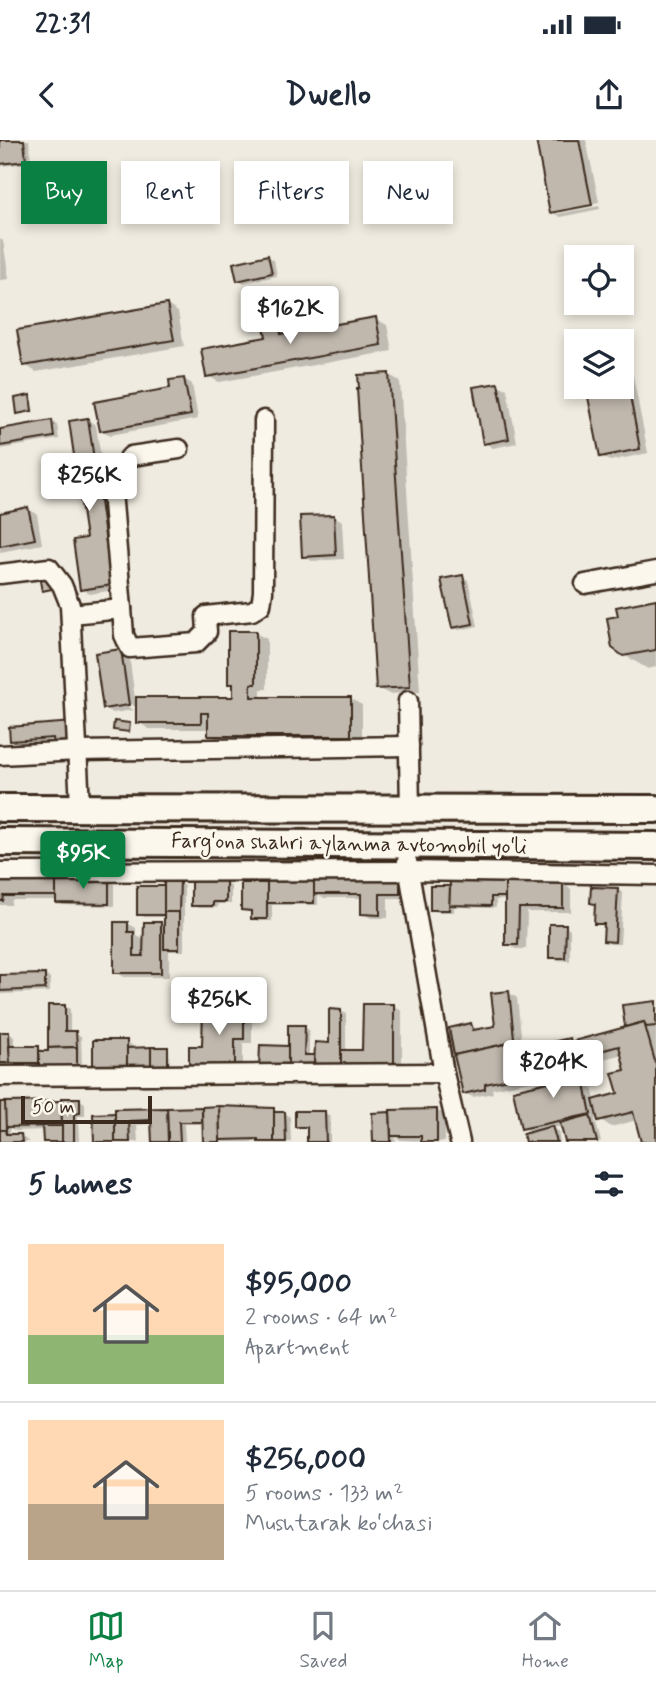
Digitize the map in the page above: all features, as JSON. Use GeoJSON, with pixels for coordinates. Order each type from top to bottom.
{"type":"FeatureCollection","features":[{"type":"Feature","properties":{"kind":"highway","name":"Fargʻona shahri aylanma avtomobil yoʻli"},"geometry":{"type":"LineString","coordinates":[[0,808],[80,806],[656,810]]}},
{"type":"Feature","properties":{"kind":"highway","name":"Fargʻona shahri aylanma avtomobil yoʻli"},"geometry":{"type":"LineString","coordinates":[[0,842],[656,846]]}},
{"type":"Feature","properties":{"kind":"street"},"geometry":{"type":"LineString","coordinates":[[179,449],[131,456],[118,471],[112,491],[124,635],[130,648],[196,643],[207,632],[206,616],[252,611],[261,605],[264,420]]}},
{"type":"Feature","properties":{"kind":"street"},"geometry":{"type":"LineString","coordinates":[[0,574],[49,568],[62,585],[71,605],[80,806]]}},
{"type":"Feature","properties":{"kind":"street"},"geometry":{"type":"LineString","coordinates":[[585,584],[656,571]]}},
{"type":"Feature","properties":{"kind":"street"},"geometry":{"type":"LineString","coordinates":[[71,614],[122,609]]}},
{"type":"Feature","properties":{"kind":"street"},"geometry":{"type":"LineString","coordinates":[[408,701],[410,809]]}},
{"type":"Feature","properties":{"kind":"street"},"geometry":{"type":"LineString","coordinates":[[0,755],[78,751],[409,746]]}},
{"type":"Feature","properties":{"kind":"street"},"geometry":{"type":"LineString","coordinates":[[403,844],[410,871],[444,1073],[460,1142]]}},
{"type":"Feature","properties":{"kind":"street"},"geometry":{"type":"LineString","coordinates":[[0,872],[410,871],[656,875]]}},
{"type":"Feature","properties":{"kind":"street"},"geometry":{"type":"LineString","coordinates":[[0,1076],[444,1073]]}},
{"type":"Feature","properties":{"kind":"building"},"geometry":{"type":"Polygon","coordinates":[[[0,140],[24,140],[26,161],[0,164],[0,140]]]}},
{"type":"Feature","properties":{"kind":"building"},"geometry":{"type":"Polygon","coordinates":[[[536,140],[579,140],[592,205],[550,213],[536,140]]]}},
{"type":"Feature","properties":{"kind":"building"},"geometry":{"type":"Polygon","coordinates":[[[268,255],[272,273],[237,281],[233,263],[268,255]]]}},
{"type":"Feature","properties":{"kind":"building"},"geometry":{"type":"Polygon","coordinates":[[[167,304],[174,340],[23,366],[17,330],[167,304]]]}},
{"type":"Feature","properties":{"kind":"building"},"geometry":{"type":"Polygon","coordinates":[[[376,317],[381,345],[206,377],[201,349],[266,337],[263,321],[278,318],[281,334],[376,317]]]}},
{"type":"Feature","properties":{"kind":"building"},"geometry":{"type":"Polygon","coordinates":[[[389,373],[410,687],[376,689],[357,388],[358,375],[389,373]]]}},
{"type":"Feature","properties":{"kind":"building"},"geometry":{"type":"Polygon","coordinates":[[[184,378],[191,415],[100,431],[94,402],[170,388],[169,380],[184,378]]]}},
{"type":"Feature","properties":{"kind":"building"},"geometry":{"type":"Polygon","coordinates":[[[498,383],[509,439],[483,444],[473,387],[498,383]]]}},
{"type":"Feature","properties":{"kind":"building"},"geometry":{"type":"Polygon","coordinates":[[[30,395],[32,411],[17,414],[15,398],[30,395]]]}},
{"type":"Feature","properties":{"kind":"building"},"geometry":{"type":"Polygon","coordinates":[[[588,399],[631,399],[640,449],[600,457],[588,399]]]}},
{"type":"Feature","properties":{"kind":"building"},"geometry":{"type":"Polygon","coordinates":[[[88,418],[112,585],[80,590],[73,540],[86,538],[69,421],[88,418]]]}},
{"type":"Feature","properties":{"kind":"building"},"geometry":{"type":"Polygon","coordinates":[[[52,420],[54,437],[0,446],[0,429],[52,420]]]}},
{"type":"Feature","properties":{"kind":"building"},"geometry":{"type":"Polygon","coordinates":[[[28,507],[35,539],[0,546],[0,513],[28,507]]]}},
{"type":"Feature","properties":{"kind":"building"},"geometry":{"type":"Polygon","coordinates":[[[334,515],[336,555],[302,557],[300,516],[334,515]]]}},
{"type":"Feature","properties":{"kind":"building"},"geometry":{"type":"Polygon","coordinates":[[[463,575],[473,624],[452,628],[441,579],[463,575]]]}},
{"type":"Feature","properties":{"kind":"building"},"geometry":{"type":"Polygon","coordinates":[[[50,579],[52,589],[42,591],[40,581],[50,579]]]}},
{"type":"Feature","properties":{"kind":"building"},"geometry":{"type":"Polygon","coordinates":[[[656,599],[656,650],[623,656],[612,648],[607,618],[618,616],[616,607],[656,599]]]}},
{"type":"Feature","properties":{"kind":"building"},"geometry":{"type":"Polygon","coordinates":[[[228,631],[256,631],[256,684],[251,684],[251,697],[351,697],[351,736],[208,736],[208,713],[201,713],[201,723],[136,723],[136,697],[233,697],[233,684],[228,684],[228,631]]]}},
{"type":"Feature","properties":{"kind":"building"},"geometry":{"type":"Polygon","coordinates":[[[121,649],[129,705],[103,709],[95,653],[121,649]]]}},
{"type":"Feature","properties":{"kind":"building"},"geometry":{"type":"Polygon","coordinates":[[[114,721],[130,723],[129,732],[113,730],[114,721]]]}},
{"type":"Feature","properties":{"kind":"building"},"geometry":{"type":"Polygon","coordinates":[[[73,722],[70,741],[54,743],[53,738],[10,741],[9,727],[73,722]]]}},
{"type":"Feature","properties":{"kind":"building"},"geometry":{"type":"Polygon","coordinates":[[[0,879],[56,879],[56,896],[4,896],[3,901],[0,901],[0,879]]]}},
{"type":"Feature","properties":{"kind":"building"},"geometry":{"type":"Polygon","coordinates":[[[56,879],[109,879],[109,904],[56,903],[56,879]]]}},
{"type":"Feature","properties":{"kind":"building"},"geometry":{"type":"Polygon","coordinates":[[[267,880],[314,880],[314,903],[267,903],[267,880]]]}},
{"type":"Feature","properties":{"kind":"building"},"geometry":{"type":"Polygon","coordinates":[[[314,880],[400,880],[400,894],[380,894],[380,915],[361,914],[361,894],[314,894],[314,880]]]}},
{"type":"Feature","properties":{"kind":"building"},"geometry":{"type":"Polygon","coordinates":[[[164,881],[180,881],[179,912],[164,912],[164,881]]]}},
{"type":"Feature","properties":{"kind":"building"},"geometry":{"type":"Polygon","coordinates":[[[191,881],[226,881],[226,902],[213,902],[213,906],[191,906],[191,881]]]}},
{"type":"Feature","properties":{"kind":"building"},"geometry":{"type":"Polygon","coordinates":[[[450,881],[505,882],[505,897],[491,897],[491,906],[449,905],[450,881]]]}},
{"type":"Feature","properties":{"kind":"building"},"geometry":{"type":"Polygon","coordinates":[[[505,882],[563,883],[563,908],[519,908],[518,945],[505,945],[505,882]]]}},
{"type":"Feature","properties":{"kind":"building"},"geometry":{"type":"Polygon","coordinates":[[[241,883],[267,883],[267,919],[251,919],[251,911],[241,910],[241,883]]]}},
{"type":"Feature","properties":{"kind":"building"},"geometry":{"type":"Polygon","coordinates":[[[137,886],[164,886],[164,915],[137,915],[137,886]]]}},
{"type":"Feature","properties":{"kind":"building"},"geometry":{"type":"Polygon","coordinates":[[[430,886],[450,886],[449,910],[430,910],[430,886]]]}},
{"type":"Feature","properties":{"kind":"building"},"geometry":{"type":"Polygon","coordinates":[[[591,887],[618,888],[615,942],[603,941],[604,924],[594,924],[595,904],[590,903],[591,887]]]}},
{"type":"Feature","properties":{"kind":"building"},"geometry":{"type":"Polygon","coordinates":[[[164,912],[179,912],[179,949],[164,949],[164,912]]]}},
{"type":"Feature","properties":{"kind":"building"},"geometry":{"type":"Polygon","coordinates":[[[114,922],[128,922],[128,932],[134,932],[134,956],[143,956],[144,922],[161,922],[161,973],[114,973],[114,922]]]}},
{"type":"Feature","properties":{"kind":"building"},"geometry":{"type":"Polygon","coordinates":[[[549,924],[566,924],[565,958],[549,958],[549,924]]]}},
{"type":"Feature","properties":{"kind":"building"},"geometry":{"type":"Polygon","coordinates":[[[45,974],[45,989],[0,991],[0,975],[45,974]]]}},
{"type":"Feature","properties":{"kind":"building"},"geometry":{"type":"Polygon","coordinates":[[[198,979],[232,979],[231,1007],[197,1007],[198,979]]]}},
{"type":"Feature","properties":{"kind":"building"},"geometry":{"type":"Polygon","coordinates":[[[509,991],[514,1038],[505,1044],[454,1055],[449,1028],[471,1023],[473,1030],[495,1026],[491,993],[509,991]]]}},
{"type":"Feature","properties":{"kind":"building"},"geometry":{"type":"Polygon","coordinates":[[[232,994],[244,994],[244,1039],[235,1039],[235,1070],[189,1070],[189,1046],[202,1046],[203,1007],[231,1007],[232,994]]]}},
{"type":"Feature","properties":{"kind":"building"},"geometry":{"type":"Polygon","coordinates":[[[656,1001],[656,1026],[646,1027],[644,1022],[625,1027],[622,1005],[656,1001]]]}},
{"type":"Feature","properties":{"kind":"building"},"geometry":{"type":"Polygon","coordinates":[[[363,1004],[394,1004],[394,1071],[341,1071],[341,1050],[362,1050],[363,1004]]]}},
{"type":"Feature","properties":{"kind":"building"},"geometry":{"type":"Polygon","coordinates":[[[48,1005],[65,1005],[65,1031],[76,1031],[77,1047],[48,1048],[48,1005]]]}},
{"type":"Feature","properties":{"kind":"building"},"geometry":{"type":"Polygon","coordinates":[[[329,1009],[341,1010],[341,1071],[314,1070],[315,1042],[329,1043],[329,1009]]]}},
{"type":"Feature","properties":{"kind":"building"},"geometry":{"type":"Polygon","coordinates":[[[644,1022],[656,1065],[656,1142],[641,1142],[633,1112],[598,1121],[593,1100],[618,1093],[612,1073],[625,1070],[619,1046],[578,1057],[574,1041],[644,1022]]]}},
{"type":"Feature","properties":{"kind":"building"},"geometry":{"type":"Polygon","coordinates":[[[288,1025],[305,1025],[304,1055],[314,1055],[314,1070],[288,1070],[288,1025]]]}},
{"type":"Feature","properties":{"kind":"building"},"geometry":{"type":"Polygon","coordinates":[[[0,1032],[9,1032],[10,1063],[0,1063],[0,1032]]]}},
{"type":"Feature","properties":{"kind":"building"},"geometry":{"type":"Polygon","coordinates":[[[570,1038],[576,1065],[513,1078],[507,1052],[570,1038]]]}},
{"type":"Feature","properties":{"kind":"building"},"geometry":{"type":"Polygon","coordinates":[[[93,1040],[127,1040],[127,1068],[93,1068],[93,1040]]]}},
{"type":"Feature","properties":{"kind":"building"},"geometry":{"type":"Polygon","coordinates":[[[505,1044],[513,1078],[485,1084],[485,1089],[463,1094],[454,1055],[505,1044]]]}},
{"type":"Feature","properties":{"kind":"building"},"geometry":{"type":"Polygon","coordinates":[[[260,1045],[288,1046],[288,1070],[259,1070],[260,1045]]]}},
{"type":"Feature","properties":{"kind":"building"},"geometry":{"type":"Polygon","coordinates":[[[9,1046],[39,1046],[39,1063],[10,1063],[9,1046]]]}},
{"type":"Feature","properties":{"kind":"building"},"geometry":{"type":"Polygon","coordinates":[[[77,1047],[77,1068],[39,1068],[39,1051],[77,1047]]]}},
{"type":"Feature","properties":{"kind":"building"},"geometry":{"type":"Polygon","coordinates":[[[151,1047],[168,1047],[168,1067],[151,1067],[151,1047]]]}},
{"type":"Feature","properties":{"kind":"building"},"geometry":{"type":"Polygon","coordinates":[[[151,1047],[151,1067],[127,1068],[127,1048],[151,1047]]]}},
{"type":"Feature","properties":{"kind":"building"},"geometry":{"type":"Polygon","coordinates":[[[581,1065],[591,1114],[521,1129],[513,1090],[566,1078],[564,1068],[581,1065]]]}},
{"type":"Feature","properties":{"kind":"building"},"geometry":{"type":"Polygon","coordinates":[[[61,1098],[80,1098],[80,1113],[74,1114],[74,1142],[62,1142],[61,1098]]]}},
{"type":"Feature","properties":{"kind":"building"},"geometry":{"type":"Polygon","coordinates":[[[61,1101],[62,1126],[5,1127],[5,1102],[61,1101]]]}},
{"type":"Feature","properties":{"kind":"building"},"geometry":{"type":"Polygon","coordinates":[[[0,1102],[5,1102],[6,1130],[0,1130],[0,1102]]]}},
{"type":"Feature","properties":{"kind":"building"},"geometry":{"type":"Polygon","coordinates":[[[219,1106],[274,1108],[274,1142],[258,1142],[258,1139],[220,1140],[219,1106]]]}},
{"type":"Feature","properties":{"kind":"building"},"geometry":{"type":"Polygon","coordinates":[[[219,1106],[220,1142],[203,1142],[202,1107],[219,1106]]]}},
{"type":"Feature","properties":{"kind":"building"},"geometry":{"type":"Polygon","coordinates":[[[202,1107],[202,1122],[179,1122],[180,1142],[168,1142],[167,1108],[202,1107]]]}},
{"type":"Feature","properties":{"kind":"building"},"geometry":{"type":"Polygon","coordinates":[[[167,1108],[168,1142],[152,1142],[151,1120],[129,1121],[130,1142],[115,1142],[115,1109],[167,1108]]]}},
{"type":"Feature","properties":{"kind":"building"},"geometry":{"type":"Polygon","coordinates":[[[437,1109],[437,1142],[421,1142],[421,1136],[391,1136],[390,1110],[437,1109]]]}},
{"type":"Feature","properties":{"kind":"building"},"geometry":{"type":"Polygon","coordinates":[[[295,1111],[325,1111],[326,1142],[307,1142],[307,1127],[295,1127],[295,1111]]]}},
{"type":"Feature","properties":{"kind":"building"},"geometry":{"type":"Polygon","coordinates":[[[274,1112],[285,1112],[286,1142],[274,1142],[274,1112]]]}},
{"type":"Feature","properties":{"kind":"building"},"geometry":{"type":"Polygon","coordinates":[[[390,1112],[391,1142],[373,1142],[372,1113],[390,1112]]]}},
{"type":"Feature","properties":{"kind":"building"},"geometry":{"type":"Polygon","coordinates":[[[115,1113],[115,1142],[94,1142],[93,1114],[115,1113]]]}},
{"type":"Feature","properties":{"kind":"building"},"geometry":{"type":"Polygon","coordinates":[[[590,1115],[597,1142],[565,1142],[560,1123],[590,1115]]]}},
{"type":"Feature","properties":{"kind":"building"},"geometry":{"type":"Polygon","coordinates":[[[42,1126],[62,1126],[62,1142],[43,1142],[42,1126]]]}},
{"type":"Feature","properties":{"kind":"building"},"geometry":{"type":"Polygon","coordinates":[[[552,1126],[557,1142],[525,1142],[523,1134],[552,1126]]]}},
{"type":"Feature","properties":{"kind":"building"},"geometry":{"type":"Polygon","coordinates":[[[0,1130],[6,1130],[6,1134],[21,1134],[22,1142],[0,1142],[0,1130]]]}}]}
